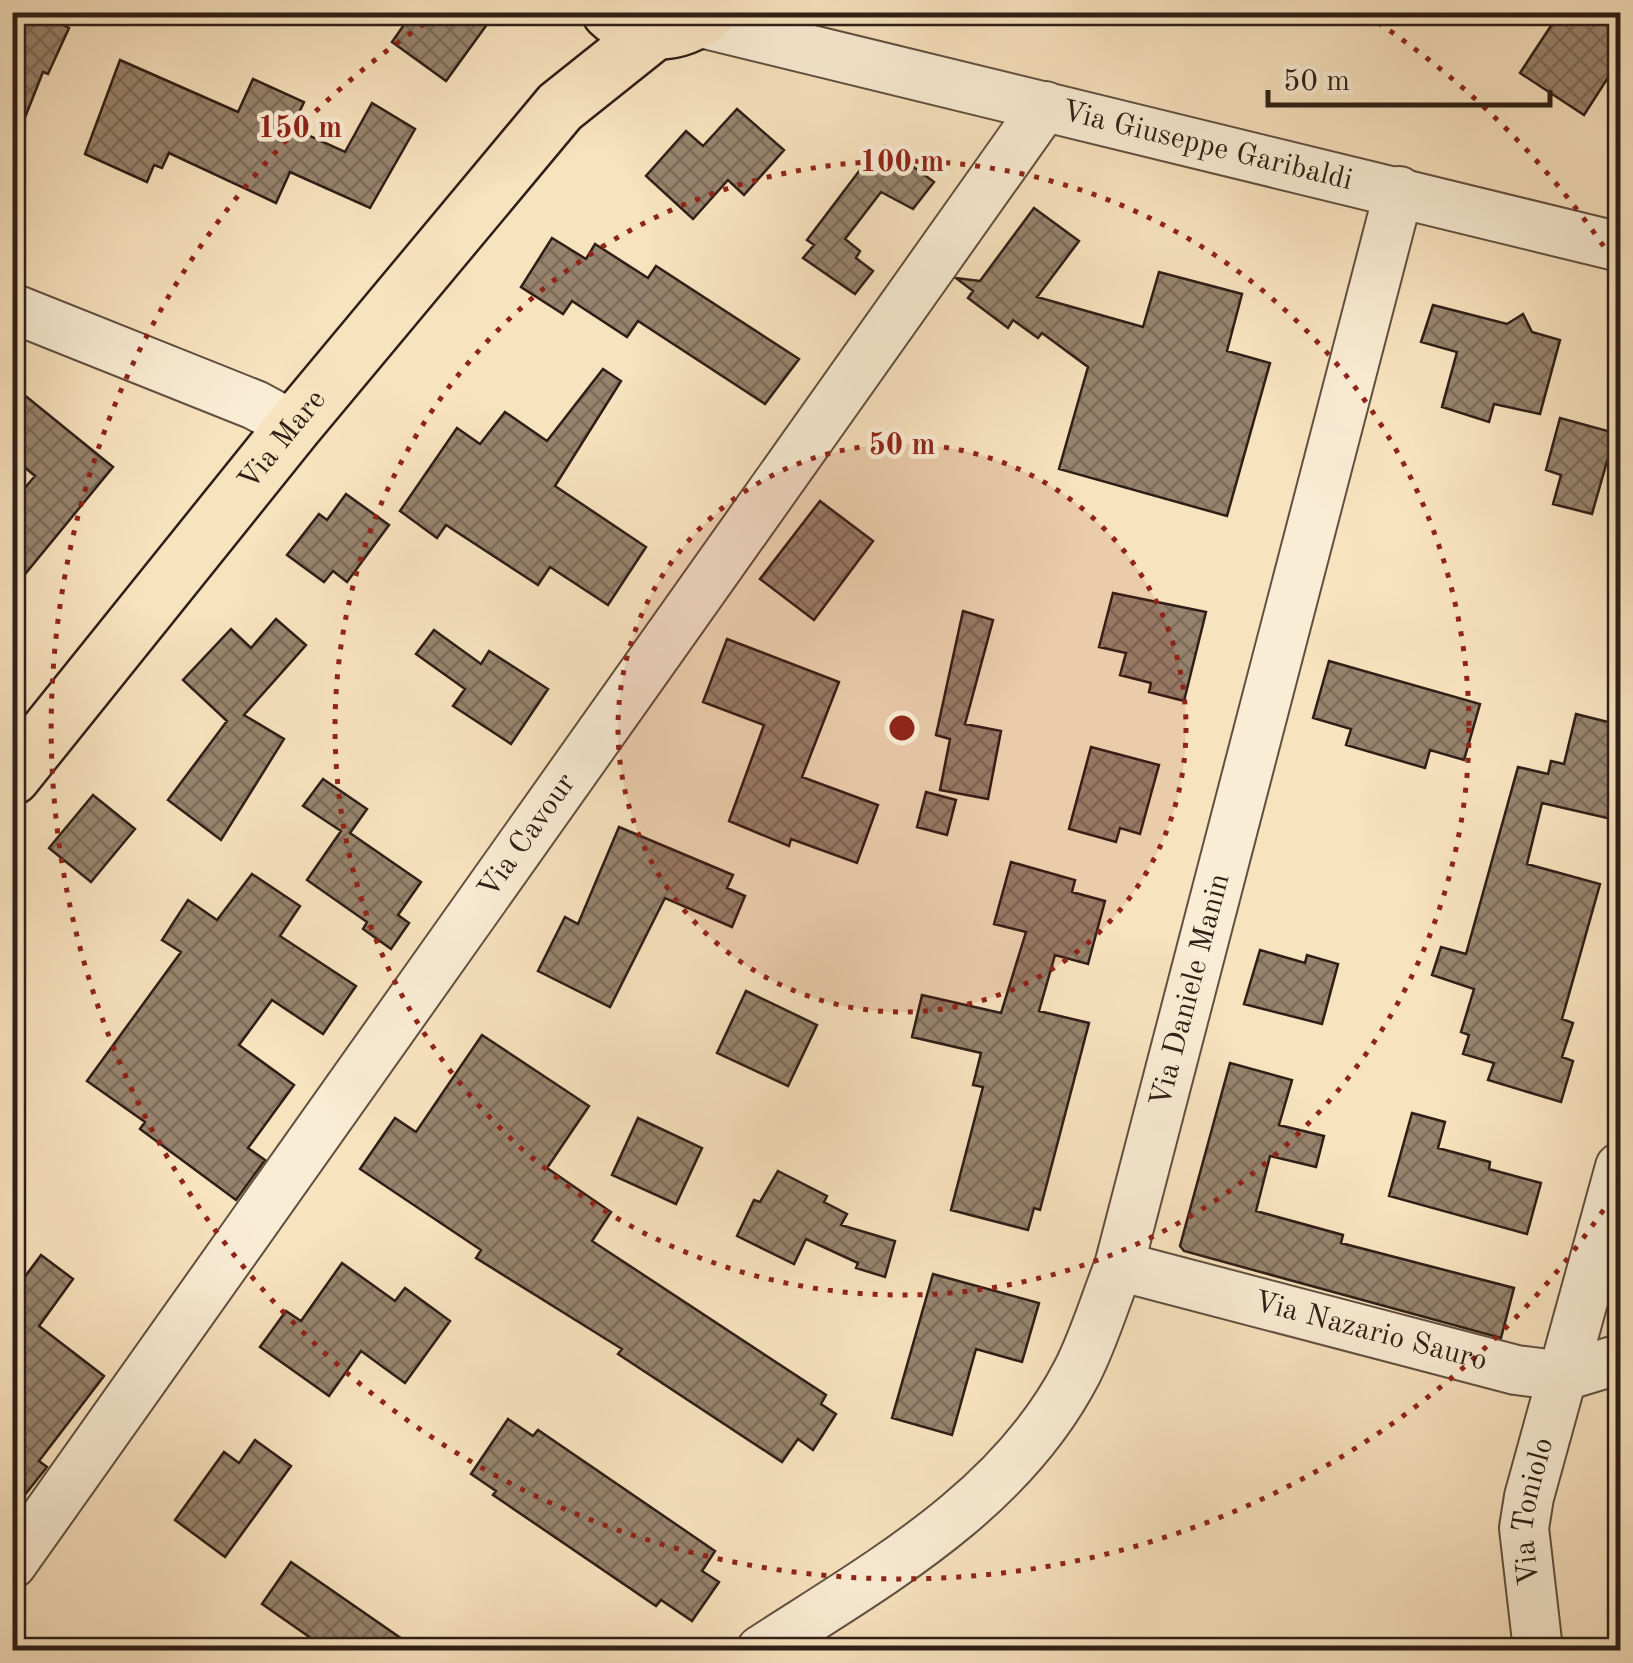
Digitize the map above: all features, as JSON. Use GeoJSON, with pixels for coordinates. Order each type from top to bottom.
{"type":"FeatureCollection","features":[{"type":"Feature","properties":{"kind":"main road","name":"Via Mare"},"geometry":{"type":"LineString","coordinates":[[560,107],[597,12]]}},
{"type":"Feature","properties":{"kind":"main road","name":"Via Mare"},"geometry":{"type":"LineString","coordinates":[[12,777],[294,426],[560,107],[667,20]]}},
{"type":"Feature","properties":{"kind":"street","name":"Via Giuseppe Garibaldi"},"geometry":{"type":"LineString","coordinates":[[667,20],[781,28],[1045,106],[1620,247]]}},
{"type":"Feature","properties":{"kind":"street","name":"Via Cavour"},"geometry":{"type":"LineString","coordinates":[[12,1564],[1045,106]]}},
{"type":"Feature","properties":{"kind":"street","name":"Via Daniele Manin"},"geometry":{"type":"LineString","coordinates":[[761,1650],[950,1525],[1040,1430],[1076,1372],[1119,1266],[1399,191]]}},
{"type":"Feature","properties":{"kind":"street"},"geometry":{"type":"LineString","coordinates":[[12,308],[255,405],[294,426]]}},
{"type":"Feature","properties":{"kind":"street","name":"Via Toniolo"},"geometry":{"type":"LineString","coordinates":[[1538,1650],[1524,1528],[1540,1451],[1620,1167]]}},
{"type":"Feature","properties":{"kind":"street","name":"Via Nazario Sauro"},"geometry":{"type":"LineString","coordinates":[[1119,1266],[1516,1370],[1564,1376],[1620,1359]]}},
{"type":"Feature","properties":{"kind":"building"},"geometry":{"type":"Polygon","coordinates":[[[12,12],[36,12],[69,28],[48,74],[43,72],[14,145],[12,12]]]}},
{"type":"Feature","properties":{"kind":"building"},"geometry":{"type":"Polygon","coordinates":[[[413,12],[496,12],[446,81],[392,42],[413,12]]]}},
{"type":"Feature","properties":{"kind":"building"},"geometry":{"type":"Polygon","coordinates":[[[1560,12],[1620,12],[1620,59],[1584,115],[1520,73],[1560,12]]]}},
{"type":"Feature","properties":{"kind":"building"},"geometry":{"type":"Polygon","coordinates":[[[120,60],[238,112],[253,79],[304,102],[292,128],[345,152],[372,103],[415,129],[370,208],[290,172],[276,203],[169,153],[162,168],[154,165],[147,182],[85,154],[120,60]]]}},
{"type":"Feature","properties":{"kind":"building"},"geometry":{"type":"Polygon","coordinates":[[[737,109],[784,150],[744,195],[728,180],[693,219],[646,176],[686,131],[703,146],[737,109]]]}},
{"type":"Feature","properties":{"kind":"building"},"geometry":{"type":"Polygon","coordinates":[[[885,146],[934,182],[913,209],[881,192],[845,239],[860,251],[856,258],[873,271],[855,294],[803,258],[814,245],[807,240],[869,158],[874,162],[885,146]]]}},
{"type":"Feature","properties":{"kind":"building"},"geometry":{"type":"Polygon","coordinates":[[[1034,208],[1079,241],[1037,297],[1143,327],[1159,272],[1242,294],[1227,351],[1270,363],[1227,516],[1059,469],[1088,367],[1042,333],[1038,338],[1013,320],[1008,328],[968,298],[973,291],[956,278],[980,281],[1034,208]]]}},
{"type":"Feature","properties":{"kind":"building"},"geometry":{"type":"Polygon","coordinates":[[[552,238],[586,259],[595,244],[648,278],[656,266],[799,359],[765,404],[638,321],[627,337],[572,301],[563,314],[521,287],[552,238]]]}},
{"type":"Feature","properties":{"kind":"building"},"geometry":{"type":"Polygon","coordinates":[[[1433,305],[1507,324],[1523,314],[1532,332],[1560,340],[1540,414],[1494,404],[1489,422],[1442,407],[1457,352],[1421,342],[1433,305]]]}},
{"type":"Feature","properties":{"kind":"building"},"geometry":{"type":"Polygon","coordinates":[[[603,369],[621,381],[555,486],[646,547],[608,605],[550,567],[538,585],[446,525],[437,538],[400,511],[457,428],[480,444],[505,412],[547,441],[603,369]]]}},
{"type":"Feature","properties":{"kind":"building"},"geometry":{"type":"Polygon","coordinates":[[[12,385],[113,467],[12,590],[12,503],[35,476],[12,457],[12,385]]]}},
{"type":"Feature","properties":{"kind":"building"},"geometry":{"type":"Polygon","coordinates":[[[1560,418],[1615,433],[1592,514],[1553,504],[1561,475],[1546,470],[1560,418]]]}},
{"type":"Feature","properties":{"kind":"building"},"geometry":{"type":"Polygon","coordinates":[[[346,494],[389,525],[347,582],[333,571],[324,582],[287,555],[319,514],[327,520],[346,494]]]}},
{"type":"Feature","properties":{"kind":"building"},"geometry":{"type":"Polygon","coordinates":[[[820,501],[873,541],[814,620],[760,579],[820,501]]]}},
{"type":"Feature","properties":{"kind":"building"},"geometry":{"type":"Polygon","coordinates":[[[1113,593],[1206,612],[1184,701],[1149,692],[1151,683],[1120,675],[1126,653],[1099,647],[1113,593]]]}},
{"type":"Feature","properties":{"kind":"building"},"geometry":{"type":"Polygon","coordinates":[[[963,611],[993,620],[965,724],[1001,731],[988,799],[940,790],[950,739],[936,735],[963,611]]]}},
{"type":"Feature","properties":{"kind":"building"},"geometry":{"type":"Polygon","coordinates":[[[276,619],[306,645],[244,715],[284,739],[221,840],[168,800],[227,721],[183,680],[231,629],[251,648],[276,619]]]}},
{"type":"Feature","properties":{"kind":"building"},"geometry":{"type":"Polygon","coordinates":[[[434,630],[481,664],[489,651],[548,689],[511,744],[453,706],[465,689],[416,654],[434,630]]]}},
{"type":"Feature","properties":{"kind":"building"},"geometry":{"type":"Polygon","coordinates":[[[727,639],[839,682],[802,777],[878,805],[857,863],[791,839],[789,846],[729,821],[764,725],[703,702],[727,639]]]}},
{"type":"Feature","properties":{"kind":"building"},"geometry":{"type":"Polygon","coordinates":[[[1329,661],[1480,704],[1464,760],[1430,750],[1425,768],[1346,745],[1351,729],[1313,718],[1329,661]]]}},
{"type":"Feature","properties":{"kind":"building"},"geometry":{"type":"Polygon","coordinates":[[[1576,714],[1620,725],[1620,821],[1542,803],[1527,864],[1600,884],[1562,1019],[1573,1023],[1562,1057],[1573,1061],[1561,1102],[1488,1080],[1494,1063],[1463,1054],[1469,1035],[1461,1032],[1474,989],[1432,975],[1441,947],[1466,954],[1518,767],[1548,774],[1551,761],[1564,764],[1576,714]]]}},
{"type":"Feature","properties":{"kind":"building"},"geometry":{"type":"Polygon","coordinates":[[[1091,747],[1159,765],[1140,834],[1120,828],[1116,842],[1069,829],[1091,747]]]}},
{"type":"Feature","properties":{"kind":"building"},"geometry":{"type":"Polygon","coordinates":[[[323,779],[367,809],[350,833],[421,882],[398,915],[409,923],[391,949],[363,929],[367,922],[307,880],[341,831],[303,806],[323,779]]]}},
{"type":"Feature","properties":{"kind":"building"},"geometry":{"type":"Polygon","coordinates":[[[926,792],[956,800],[947,835],[917,827],[926,792]]]}},
{"type":"Feature","properties":{"kind":"building"},"geometry":{"type":"Polygon","coordinates":[[[93,795],[135,829],[91,882],[49,848],[93,795]]]}},
{"type":"Feature","properties":{"kind":"building"},"geometry":{"type":"Polygon","coordinates":[[[619,827],[733,875],[727,888],[745,896],[732,927],[665,898],[610,1007],[538,971],[565,917],[578,924],[619,827]]]}},
{"type":"Feature","properties":{"kind":"building"},"geometry":{"type":"Polygon","coordinates":[[[1011,862],[1075,880],[1072,892],[1105,901],[1088,964],[1055,955],[1039,1011],[1089,1023],[1040,1210],[1034,1208],[1028,1230],[951,1210],[983,1087],[973,1085],[981,1053],[912,1037],[922,995],[1001,1013],[1026,932],[994,924],[1011,862]]]}},
{"type":"Feature","properties":{"kind":"building"},"geometry":{"type":"Polygon","coordinates":[[[252,874],[300,906],[280,936],[356,986],[323,1034],[272,1000],[239,1045],[294,1085],[248,1148],[265,1160],[236,1200],[140,1129],[145,1122],[87,1081],[181,952],[162,940],[188,900],[217,920],[252,874]]]}},
{"type":"Feature","properties":{"kind":"building"},"geometry":{"type":"Polygon","coordinates":[[[1260,950],[1305,963],[1307,955],[1338,964],[1322,1024],[1244,1004],[1260,950]]]}},
{"type":"Feature","properties":{"kind":"building"},"geometry":{"type":"Polygon","coordinates":[[[746,991],[817,1025],[788,1086],[717,1053],[746,991]]]}},
{"type":"Feature","properties":{"kind":"building"},"geometry":{"type":"Polygon","coordinates":[[[482,1035],[589,1106],[547,1168],[611,1212],[592,1241],[826,1395],[821,1404],[836,1414],[813,1450],[798,1439],[782,1462],[618,1354],[622,1349],[476,1258],[481,1250],[360,1169],[395,1118],[416,1132],[482,1035]]]}},
{"type":"Feature","properties":{"kind":"building"},"geometry":{"type":"Polygon","coordinates":[[[1230,1063],[1292,1080],[1279,1125],[1324,1136],[1316,1167],[1270,1156],[1256,1211],[1343,1235],[1341,1243],[1514,1288],[1501,1338],[1184,1251],[1180,1246],[1230,1063]]]}},
{"type":"Feature","properties":{"kind":"building"},"geometry":{"type":"Polygon","coordinates":[[[1412,1113],[1445,1122],[1438,1148],[1490,1162],[1489,1169],[1541,1183],[1527,1234],[1389,1196],[1412,1113]]]}},
{"type":"Feature","properties":{"kind":"building"},"geometry":{"type":"Polygon","coordinates":[[[638,1118],[702,1148],[676,1204],[612,1175],[638,1118]]]}},
{"type":"Feature","properties":{"kind":"building"},"geometry":{"type":"Polygon","coordinates":[[[778,1171],[827,1196],[824,1202],[847,1214],[841,1225],[895,1241],[885,1277],[856,1268],[858,1263],[806,1239],[794,1264],[737,1236],[754,1200],[760,1202],[778,1171]]]}},
{"type":"Feature","properties":{"kind":"building"},"geometry":{"type":"Polygon","coordinates":[[[41,1255],[73,1279],[39,1326],[104,1376],[39,1461],[47,1467],[12,1511],[12,1294],[41,1255]]]}},
{"type":"Feature","properties":{"kind":"building"},"geometry":{"type":"Polygon","coordinates":[[[342,1263],[395,1301],[405,1288],[450,1321],[405,1383],[361,1351],[329,1396],[260,1347],[286,1311],[301,1321],[342,1263]]]}},
{"type":"Feature","properties":{"kind":"building"},"geometry":{"type":"Polygon","coordinates":[[[933,1274],[1039,1303],[1022,1362],[976,1349],[952,1435],[892,1418],[933,1274]]]}},
{"type":"Feature","properties":{"kind":"building"},"geometry":{"type":"Polygon","coordinates":[[[508,1419],[533,1436],[538,1430],[715,1551],[702,1571],[719,1582],[692,1621],[661,1600],[656,1606],[493,1495],[496,1491],[471,1474],[508,1419]]]}},
{"type":"Feature","properties":{"kind":"building"},"geometry":{"type":"Polygon","coordinates":[[[255,1440],[291,1466],[225,1557],[175,1520],[224,1452],[239,1463],[255,1440]]]}},
{"type":"Feature","properties":{"kind":"building"},"geometry":{"type":"Polygon","coordinates":[[[291,1562],[418,1650],[328,1650],[262,1604],[291,1562]]]}}]}
